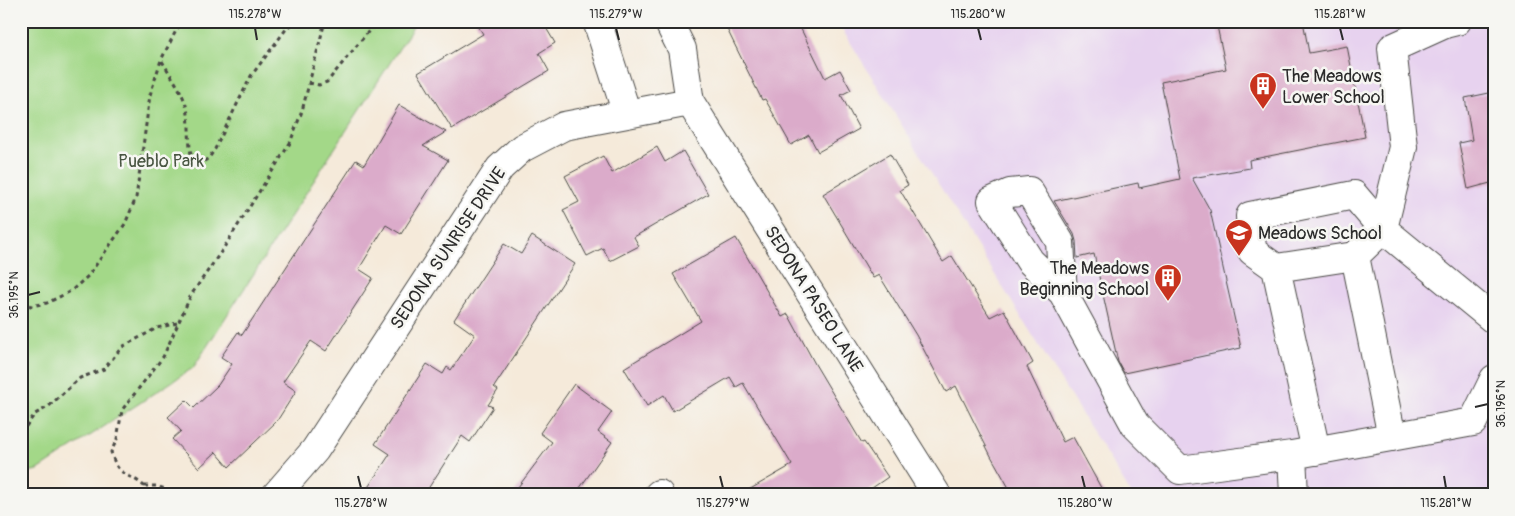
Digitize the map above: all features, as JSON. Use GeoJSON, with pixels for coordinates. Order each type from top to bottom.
{"type":"FeatureCollection","features":[{"type":"Feature","properties":{"kind":"street"},"geometry":{"type":"LineString","coordinates":[[597,21],[627,114]]}},
{"type":"Feature","properties":{"kind":"street"},"geometry":{"type":"LineString","coordinates":[[668,21],[682,49],[690,102]]}},
{"type":"Feature","properties":{"kind":"street"},"geometry":{"type":"LineString","coordinates":[[1457,21],[1445,24],[1392,48],[1404,147],[1383,229],[1355,256],[1276,268],[1252,251],[1250,216],[1354,196],[1383,229],[1494,320]]}},
{"type":"Feature","properties":{"kind":"street","name":"SEDONA SUNRISE DRIVE"},"geometry":{"type":"LineString","coordinates":[[276,495],[315,450],[500,168],[522,148],[564,126],[690,102]]}},
{"type":"Feature","properties":{"kind":"street","name":"SEDONA PASEO LANE"},"geometry":{"type":"LineString","coordinates":[[690,102],[937,495]]}},
{"type":"Feature","properties":{"kind":"street"},"geometry":{"type":"LineString","coordinates":[[1355,256],[1392,436]]}},
{"type":"Feature","properties":{"kind":"street"},"geometry":{"type":"LineString","coordinates":[[1276,268],[1304,453],[1294,495]]}},
{"type":"Feature","properties":{"kind":"street"},"geometry":{"type":"LineString","coordinates":[[1063,293],[1135,424],[1180,470],[1304,453],[1472,422],[1494,379]]}},
{"type":"Feature","properties":{"kind":"path"},"geometry":{"type":"LineString","coordinates":[[21,303],[32,306],[47,302],[71,291],[88,276],[125,224],[136,198],[150,95],[162,60],[182,21]]}},
{"type":"Feature","properties":{"kind":"path"},"geometry":{"type":"LineString","coordinates":[[162,60],[182,93],[188,112],[190,152],[193,162],[200,164],[210,158],[251,76],[294,21]]}},
{"type":"Feature","properties":{"kind":"path"},"geometry":{"type":"LineString","coordinates":[[169,495],[165,489],[156,486],[144,486],[138,480],[120,470],[114,462],[111,452],[117,439],[122,410],[163,357],[191,295],[223,249],[290,143],[302,111],[325,21]]}},
{"type":"Feature","properties":{"kind":"path"},"geometry":{"type":"LineString","coordinates":[[309,83],[319,85],[327,82],[377,21]]}},
{"type":"Feature","properties":{"kind":"path"},"geometry":{"type":"LineString","coordinates":[[21,433],[35,414],[48,407],[80,378],[104,369],[122,347],[157,328],[178,323]]}},
{"type":"Feature","properties":{"kind":"path"},"geometry":{"type":"LineString","coordinates":[[142,495],[144,486]]}},
{"type":"Feature","properties":{"kind":"shaded area","name":"Meadows School"},"geometry":{"type":"Polygon","coordinates":[[[837,21],[1494,21],[1494,493],[1487,495],[1132,495],[837,21]]]}},
{"type":"Feature","properties":{"kind":"green space","name":"Pueblo Park"},"geometry":{"type":"Polygon","coordinates":[[[21,21],[417,21],[193,368],[38,470],[21,473],[21,21]]]}},
{"type":"Feature","properties":{"kind":"building"},"geometry":{"type":"Polygon","coordinates":[[[475,21],[542,21],[555,43],[539,53],[549,71],[452,129],[418,73],[483,34],[475,21]]]}},
{"type":"Feature","properties":{"kind":"building"},"geometry":{"type":"Polygon","coordinates":[[[723,21],[797,21],[825,78],[840,70],[851,90],[841,95],[859,129],[818,152],[809,135],[791,145],[765,99],[762,100],[723,21]]]}},
{"type":"Feature","properties":{"kind":"building"},"geometry":{"type":"Polygon","coordinates":[[[1216,21],[1303,21],[1309,53],[1347,46],[1365,137],[1249,160],[1250,168],[1192,178],[1210,210],[1241,348],[1124,373],[1118,362],[1094,254],[1077,258],[1074,234],[1054,201],[1138,183],[1139,188],[1180,179],[1161,82],[1226,69],[1216,21]]]}},
{"type":"Feature","properties":{"kind":"building"},"geometry":{"type":"Polygon","coordinates":[[[1494,92],[1494,182],[1468,189],[1459,143],[1472,140],[1465,98],[1494,92]]]}},
{"type":"Feature","properties":{"kind":"building"},"geometry":{"type":"Polygon","coordinates":[[[399,105],[446,132],[423,146],[448,160],[401,234],[386,225],[359,269],[373,278],[326,351],[311,341],[283,382],[296,391],[277,421],[229,467],[216,452],[199,468],[172,439],[181,431],[168,417],[186,400],[194,408],[218,385],[232,364],[221,357],[238,332],[242,335],[356,160],[364,165],[399,105]]]}},
{"type":"Feature","properties":{"kind":"building"},"geometry":{"type":"Polygon","coordinates":[[[657,147],[665,162],[683,151],[708,194],[634,237],[639,246],[610,261],[603,248],[587,256],[563,210],[579,202],[565,176],[603,156],[612,173],[657,147]]]}},
{"type":"Feature","properties":{"kind":"building"},"geometry":{"type":"Polygon","coordinates":[[[890,154],[908,185],[900,190],[943,262],[952,256],[990,317],[1004,310],[1033,363],[1027,367],[1063,442],[1073,437],[1105,495],[1013,495],[956,386],[946,392],[916,335],[879,275],[873,278],[823,194],[890,154]]]}},
{"type":"Feature","properties":{"kind":"building"},"geometry":{"type":"Polygon","coordinates":[[[532,236],[575,264],[494,387],[498,390],[488,405],[493,407],[470,442],[462,436],[424,495],[363,495],[390,454],[375,444],[427,364],[443,374],[447,367],[451,370],[475,335],[454,320],[504,244],[521,254],[532,236]]]}},
{"type":"Feature","properties":{"kind":"building"},"geometry":{"type":"Polygon","coordinates":[[[736,238],[782,317],[788,314],[862,443],[864,442],[888,477],[862,495],[740,495],[792,465],[743,383],[736,387],[730,377],[673,411],[664,395],[647,406],[624,368],[701,321],[673,274],[736,238]]]}},
{"type":"Feature","properties":{"kind":"building"},"geometry":{"type":"Polygon","coordinates":[[[574,384],[612,412],[598,432],[612,442],[575,495],[512,495],[552,442],[540,433],[574,384]]]}},
{"type":"Feature","properties":{"kind":"place","name":"The Meadows Lower School"},"geometry":{"type":"Point","coordinates":[1263,110]}},
{"type":"Feature","properties":{"kind":"place","name":"Meadows School"},"geometry":{"type":"Point","coordinates":[1239,257]}},
{"type":"Feature","properties":{"kind":"place","name":"The Meadows Beginning School"},"geometry":{"type":"Point","coordinates":[1168,302]}}]}
